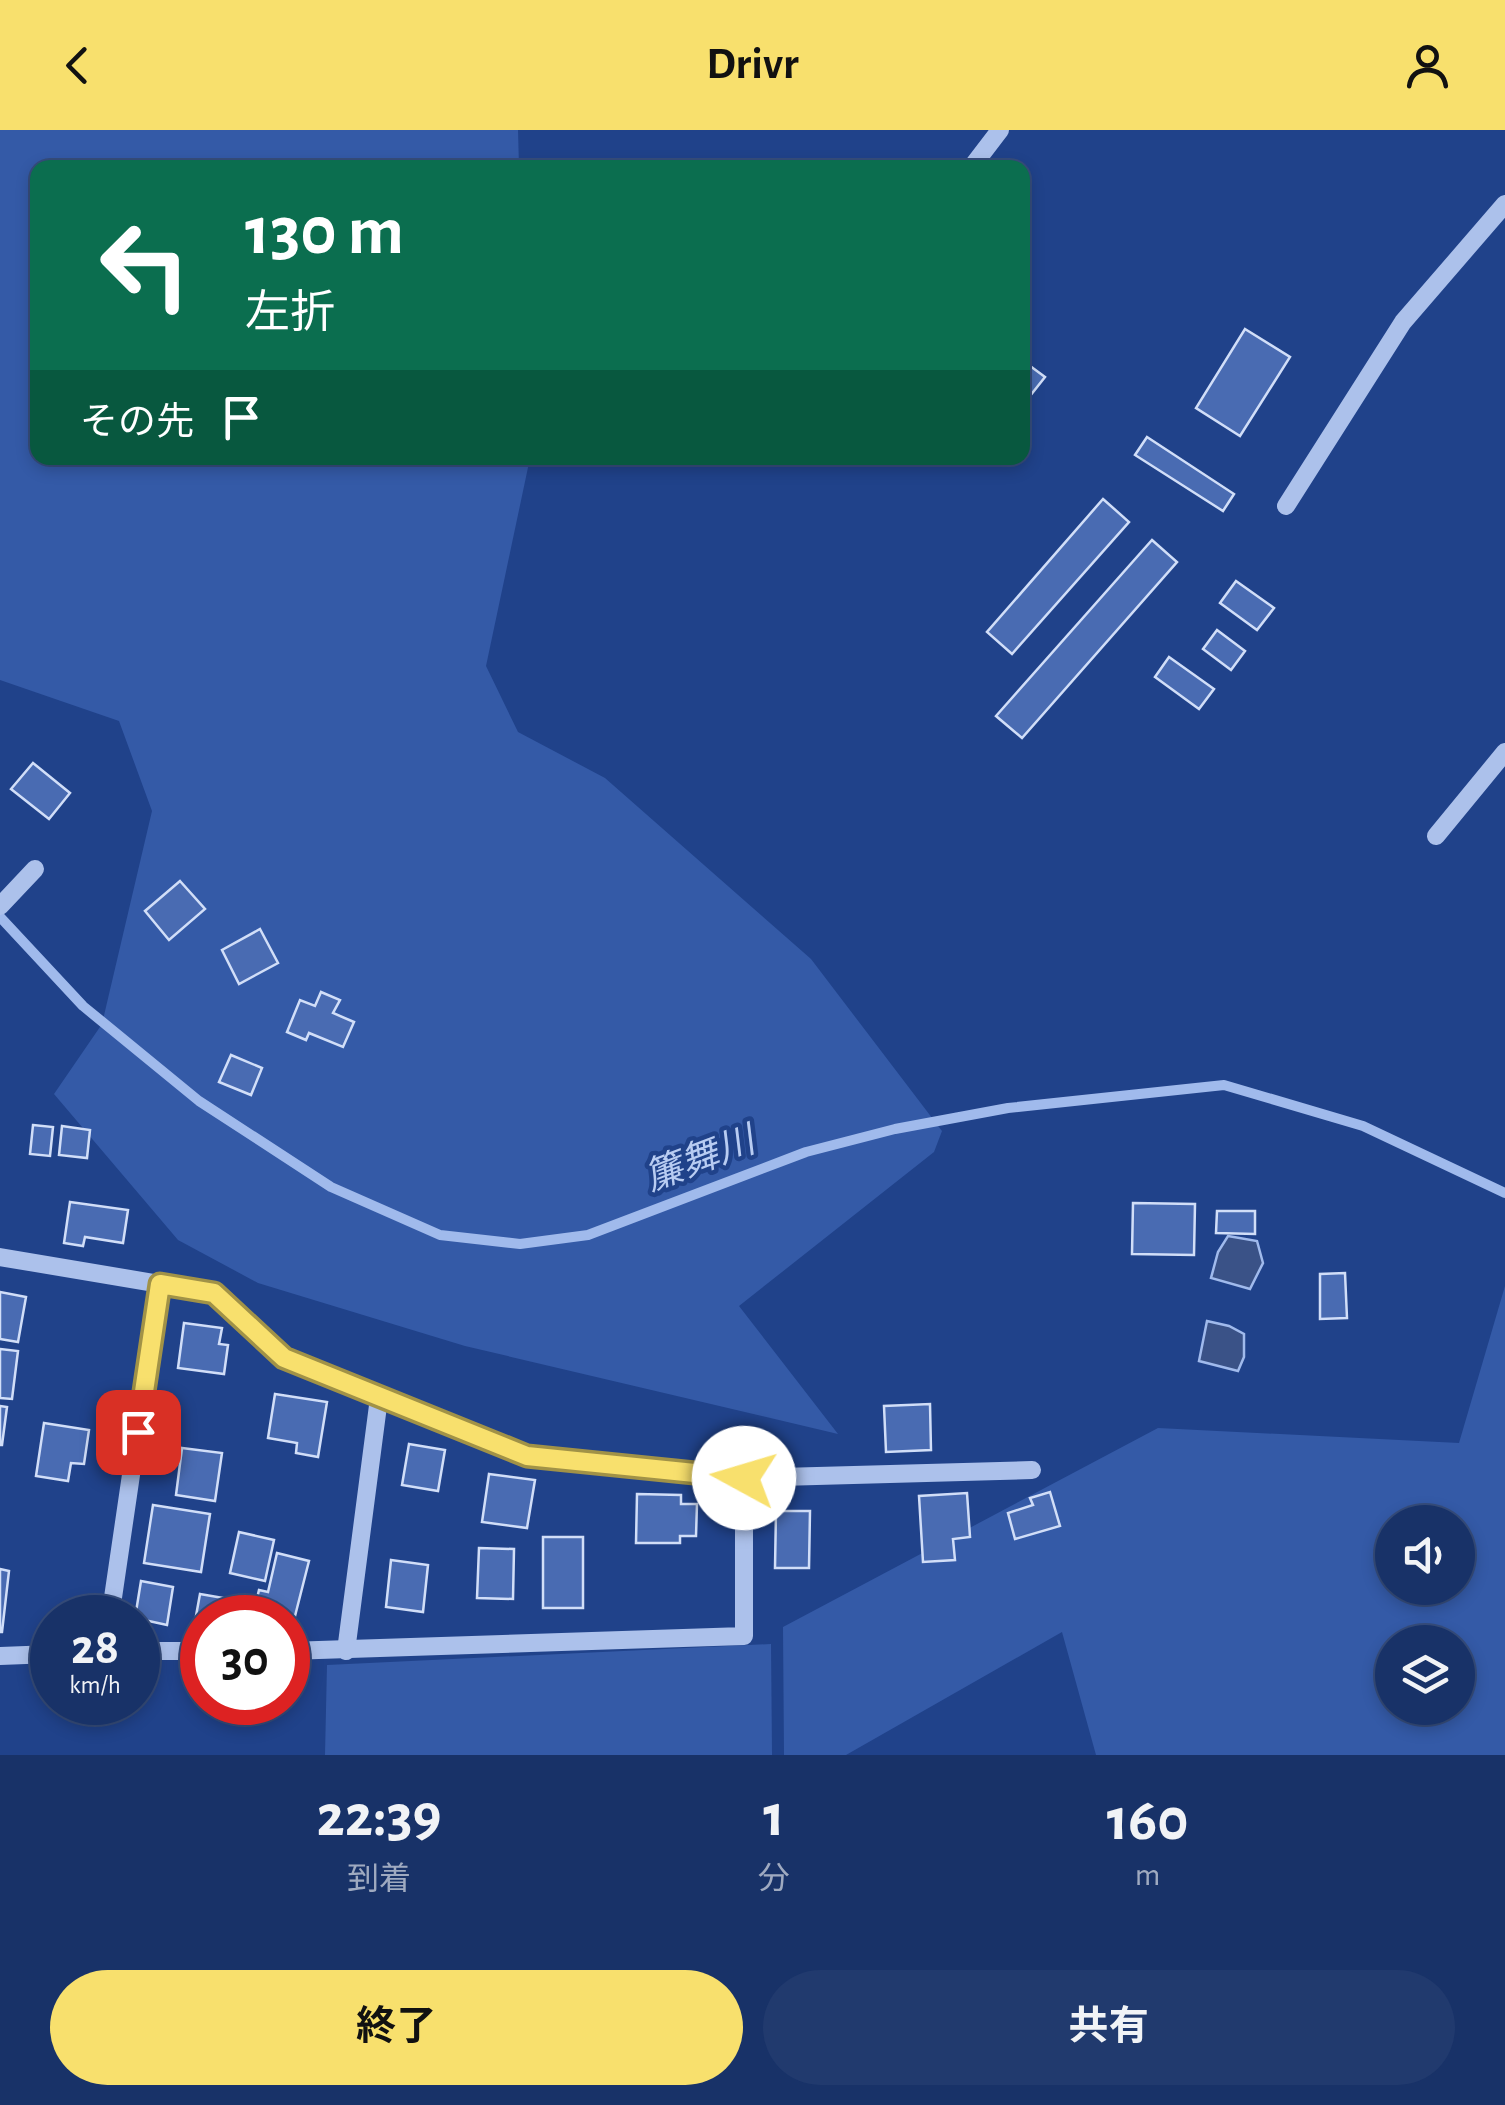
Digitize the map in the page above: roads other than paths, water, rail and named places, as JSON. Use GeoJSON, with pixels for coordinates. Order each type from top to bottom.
{"type":"FeatureCollection","features":[{"type":"Feature","properties":{"kind":"street"},"geometry":{"type":"LineString","coordinates":[[977,160],[1000,130]]}},
{"type":"Feature","properties":{"kind":"street"},"geometry":{"type":"LineString","coordinates":[[1286,506],[1403,322],[1505,204]]}},
{"type":"Feature","properties":{"kind":"street"},"geometry":{"type":"LineString","coordinates":[[1436,836],[1505,752]]}},
{"type":"Feature","properties":{"kind":"street"},"geometry":{"type":"LineString","coordinates":[[0,906],[35,869]]}},
{"type":"Feature","properties":{"kind":"street"},"geometry":{"type":"LineString","coordinates":[[0,1257],[214,1293],[284,1358],[527,1456],[744,1478],[1032,1470]]}},
{"type":"Feature","properties":{"kind":"street"},"geometry":{"type":"LineString","coordinates":[[113,1595],[160,1284]]}},
{"type":"Feature","properties":{"kind":"street"},"geometry":{"type":"LineString","coordinates":[[346,1652],[379,1398]]}},
{"type":"Feature","properties":{"kind":"street"},"geometry":{"type":"LineString","coordinates":[[310,1651],[744,1636],[744,1478]]}},
{"type":"Feature","properties":{"kind":"street"},"geometry":{"type":"LineString","coordinates":[[0,1656],[30,1655]]}},
{"type":"Feature","properties":{"kind":"waterway","name":"簾舞川"},"geometry":{"type":"LineString","coordinates":[[0,917],[83,1006],[199,1101],[331,1187],[440,1235],[520,1244],[588,1235],[806,1152],[895,1129],[1008,1108],[1224,1085],[1363,1126],[1505,1193]]}}]}
